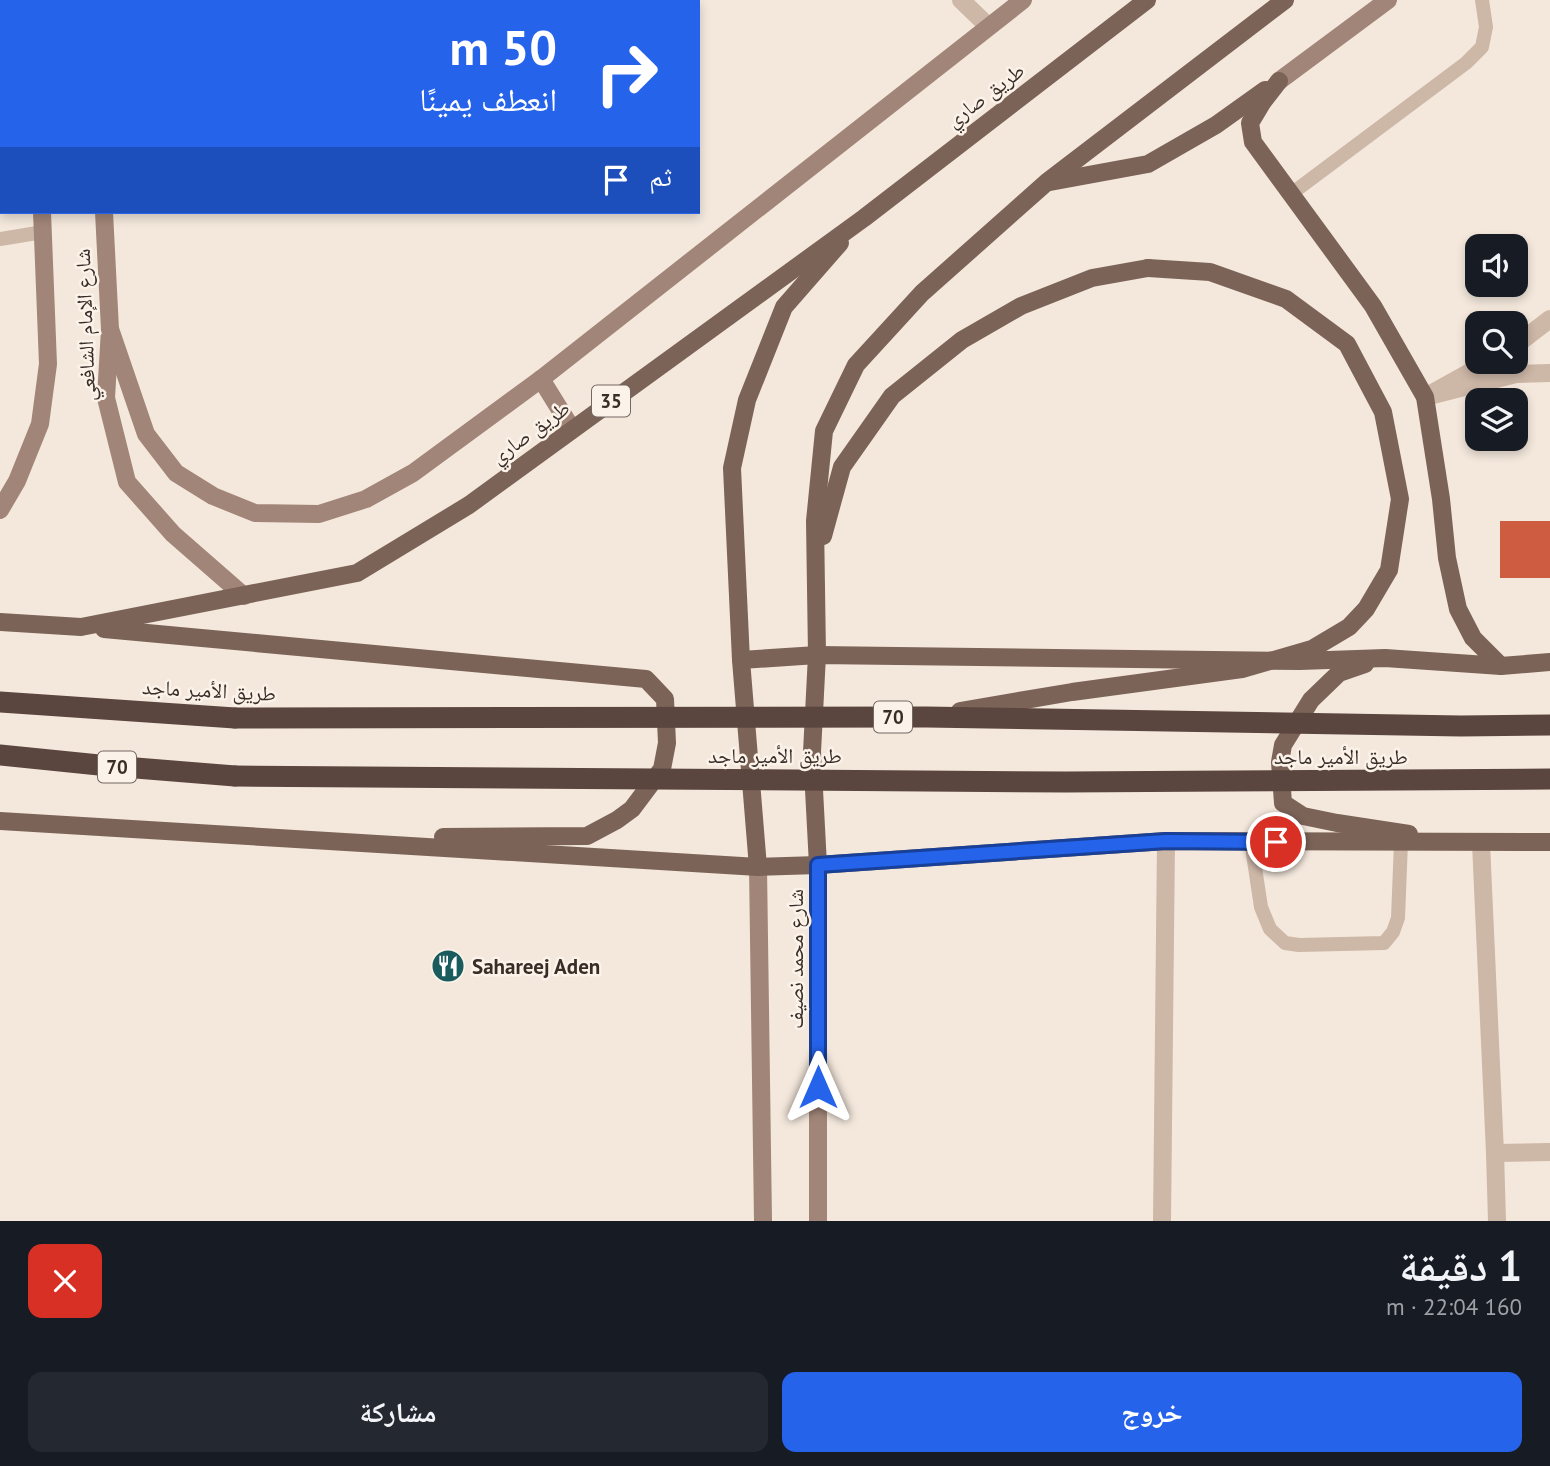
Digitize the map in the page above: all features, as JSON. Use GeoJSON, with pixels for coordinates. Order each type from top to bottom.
{"type":"FeatureCollection","features":[{"type":"Feature","properties":{"kind":"highway","name":"طريق الأمير ماجد"},"geometry":{"type":"LineString","coordinates":[[0,702],[235,718],[926,717],[1461,726],[1550,724]]}},
{"type":"Feature","properties":{"kind":"highway","name":"طريق الأمير ماجد"},"geometry":{"type":"LineString","coordinates":[[0,755],[235,776],[1066,782],[1550,779]]}},
{"type":"Feature","properties":{"kind":"main road"},"geometry":{"type":"LineString","coordinates":[[110,328],[146,434],[176,473],[214,496],[255,513],[319,514],[366,499],[413,473],[541,379],[1023,0]]}},
{"type":"Feature","properties":{"kind":"main road","name":"طريق صاري"},"geometry":{"type":"LineString","coordinates":[[0,622],[81,626],[357,573],[469,505],[863,218],[1147,0]]}},
{"type":"Feature","properties":{"kind":"main road"},"geometry":{"type":"LineString","coordinates":[[818,865],[812,752],[817,655],[815,521],[824,431],[856,365],[922,293],[1047,182],[1285,0]]}},
{"type":"Feature","properties":{"kind":"main road"},"geometry":{"type":"LineString","coordinates":[[1047,182],[1148,164],[1216,125],[1388,0]]}},
{"type":"Feature","properties":{"kind":"main road"},"geometry":{"type":"LineString","coordinates":[[1283,78],[1262,103],[1250,123],[1253,142],[1373,306],[1425,397],[1447,558],[1458,609],[1472,638],[1500,666]]}},
{"type":"Feature","properties":{"kind":"main road","name":"شارع الإمام الشافعي"},"geometry":{"type":"LineString","coordinates":[[0,510],[17,481],[40,424],[48,364],[42,214]]}},
{"type":"Feature","properties":{"kind":"main road","name":"شارع الإمام الشافعي"},"geometry":{"type":"LineString","coordinates":[[104,214],[110,328],[106,398],[127,482],[173,534],[244,596]]}},
{"type":"Feature","properties":{"kind":"main road"},"geometry":{"type":"LineString","coordinates":[[758,867],[741,660],[732,468],[747,400],[784,307],[863,218]]}},
{"type":"Feature","properties":{"kind":"main road"},"geometry":{"type":"LineString","coordinates":[[815,613],[824,530],[842,467],[892,396],[962,340],[1021,306],[1091,278],[1148,268],[1210,272],[1286,299],[1347,344],[1383,412],[1400,499],[1389,570],[1366,609],[1349,627],[1312,649],[1242,669],[1072,692],[926,717]]}},
{"type":"Feature","properties":{"kind":"main road"},"geometry":{"type":"LineString","coordinates":[[541,379],[572,429]]}},
{"type":"Feature","properties":{"kind":"main road"},"geometry":{"type":"LineString","coordinates":[[81,626],[646,679],[665,699],[667,743],[662,769],[632,809],[587,836],[293,839]]}},
{"type":"Feature","properties":{"kind":"main road"},"geometry":{"type":"LineString","coordinates":[[741,660],[817,655],[1300,661],[1385,658],[1500,666],[1550,662]]}},
{"type":"Feature","properties":{"kind":"main road"},"geometry":{"type":"LineString","coordinates":[[1385,658],[1339,673],[1311,700],[1283,745],[1280,762],[1283,803],[1303,816],[1325,821],[1473,843]]}},
{"type":"Feature","properties":{"kind":"main road"},"geometry":{"type":"LineString","coordinates":[[0,821],[758,867],[1166,841],[1550,842]]}},
{"type":"Feature","properties":{"kind":"main road","name":"شارع محمد نصيف"},"geometry":{"type":"LineString","coordinates":[[818,865],[818,1221]]}},
{"type":"Feature","properties":{"kind":"main road","name":"شارع محمد نصيف"},"geometry":{"type":"LineString","coordinates":[[758,867],[763,1221]]}},
{"type":"Feature","properties":{"kind":"street"},"geometry":{"type":"LineString","coordinates":[[961,0],[988,26]]}},
{"type":"Feature","properties":{"kind":"street"},"geometry":{"type":"LineString","coordinates":[[1528,336],[1550,319]]}},
{"type":"Feature","properties":{"kind":"street"},"geometry":{"type":"LineString","coordinates":[[1425,397],[1516,374],[1550,373]]}},
{"type":"Feature","properties":{"kind":"street"},"geometry":{"type":"LineString","coordinates":[[1425,397],[1466,374]]}},
{"type":"Feature","properties":{"kind":"street"},"geometry":{"type":"LineString","coordinates":[[1162,1221],[1166,841]]}},
{"type":"Feature","properties":{"kind":"street"},"geometry":{"type":"LineString","coordinates":[[1473,843],[1495,1153],[1497,1221]]}},
{"type":"Feature","properties":{"kind":"street"},"geometry":{"type":"LineString","coordinates":[[1495,1153],[1550,1152]]}},
{"type":"Feature","properties":{"kind":"lane"},"geometry":{"type":"LineString","coordinates":[[1291,194],[1466,63],[1482,47],[1486,27],[1482,0]]}},
{"type":"Feature","properties":{"kind":"lane"},"geometry":{"type":"LineString","coordinates":[[0,239],[43,232]]}},
{"type":"Feature","properties":{"kind":"lane"},"geometry":{"type":"LineString","coordinates":[[1251,841],[1261,907],[1270,929],[1285,943],[1299,945],[1384,943],[1393,932],[1398,918],[1401,842]]}},
{"type":"Feature","properties":{"kind":"building"},"geometry":{"type":"Polygon","coordinates":[[[1500,521],[1550,521],[1550,578],[1500,578],[1500,521]]]}},
{"type":"Feature","properties":{"kind":"place","name":"Sahareej Aden"},"geometry":{"type":"Point","coordinates":[448,966]}},
{"type":"Feature","properties":{"kind":"route"},"geometry":{"type":"LineString","coordinates":[[818,1087],[818,865],[1166,841],[1276,842]]}}]}
